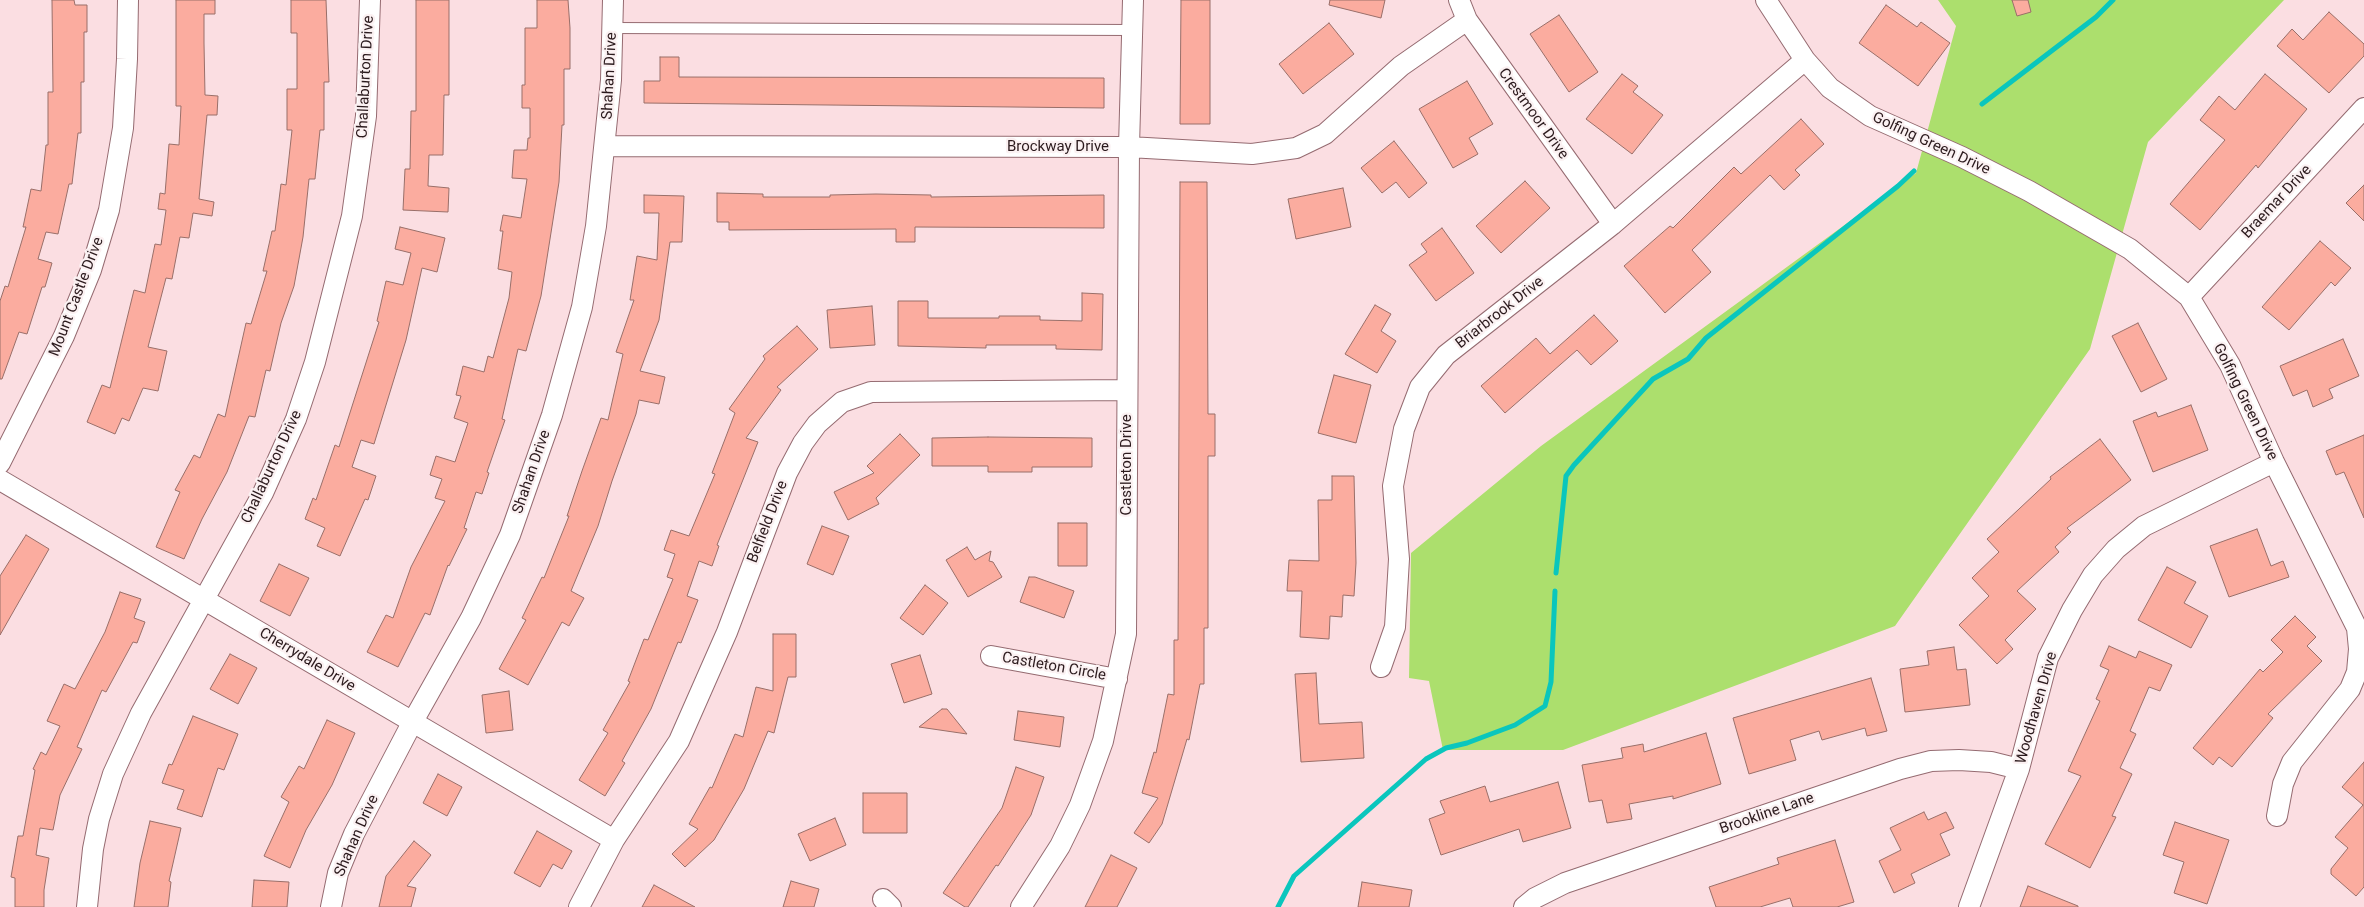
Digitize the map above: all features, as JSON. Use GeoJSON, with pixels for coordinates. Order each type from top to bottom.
{"type":"FeatureCollection","features":[{"type":"Feature","properties":{"kind":"street","name":"Mount Castle Drive"},"geometry":{"type":"LineString","coordinates":[[0,463],[64,336],[91,270],[109,210],[123,128],[128,59],[128,0]]}},
{"type":"Feature","properties":{"kind":"street","name":"Challaburton Drive"},"geometry":{"type":"LineString","coordinates":[[87,907],[93,849],[99,819],[113,774],[141,712],[264,493],[296,419],[316,362],[353,207],[366,116],[370,0]]}},
{"type":"Feature","properties":{"kind":"street","name":"Shahan Drive"},"geometry":{"type":"LineString","coordinates":[[330,907],[338,873],[354,834],[412,723],[471,618],[510,535],[552,415],[582,307],[596,226],[606,146],[611,80],[613,0]]}},
{"type":"Feature","properties":{"kind":"street","name":"Castleton Drive"},"geometry":{"type":"LineString","coordinates":[[1021,907],[1060,846],[1080,805],[1103,741],[1126,634],[1129,147],[1133,0]]}},
{"type":"Feature","properties":{"kind":"street","name":"Crestmoor Drive"},"geometry":{"type":"LineString","coordinates":[[1459,0],[1466,20],[1613,224]]}},
{"type":"Feature","properties":{"kind":"street","name":"Golfing Green Drive"},"geometry":{"type":"LineString","coordinates":[[1766,0],[1805,60],[1830,88],[1870,116],[1962,157],[2037,196],[2130,249],[2189,297],[2230,365],[2274,462],[2357,628],[2359,649],[2357,672],[2350,689],[2292,762],[2283,784],[2277,816]]}},
{"type":"Feature","properties":{"kind":"street","name":"Brockway Drive"},"geometry":{"type":"LineString","coordinates":[[606,146],[1129,147],[1252,154],[1296,148],[1325,134],[1401,66],[1466,20]]}},
{"type":"Feature","properties":{"kind":"street","name":"Briarbrook Drive"},"geometry":{"type":"LineString","coordinates":[[1381,667],[1395,627],[1398,560],[1393,486],[1404,430],[1420,387],[1446,355],[1613,224],[1805,60]]}},
{"type":"Feature","properties":{"kind":"street","name":"Braemar Drive"},"geometry":{"type":"LineString","coordinates":[[2189,297],[2364,108]]}},
{"type":"Feature","properties":{"kind":"street","name":"Belfield Drive"},"geometry":{"type":"LineString","coordinates":[[579,907],[614,840],[679,741],[727,632],[786,473],[803,443],[817,424],[842,402],[870,392],[1127,390]]}},
{"type":"Feature","properties":{"kind":"street","name":"Woodhaven Drive"},"geometry":{"type":"LineString","coordinates":[[1969,907],[2019,769],[2048,658],[2072,610],[2093,575],[2116,549],[2144,526],[2274,462]]}},
{"type":"Feature","properties":{"kind":"street","name":"Cherrydale Drive"},"geometry":{"type":"LineString","coordinates":[[0,480],[206,599],[412,723],[614,840]]}},
{"type":"Feature","properties":{"kind":"street","name":"Castleton Circle"},"geometry":{"type":"LineString","coordinates":[[990,656],[1117,679]]}},
{"type":"Feature","properties":{"kind":"street","name":"Brookline Lane"},"geometry":{"type":"LineString","coordinates":[[1524,907],[1535,898],[1565,883],[1900,769],[1931,761],[1959,760],[1991,762],[2019,769]]}},
{"type":"Feature","properties":{"kind":"lane"},"geometry":{"type":"LineString","coordinates":[[612,28],[1132,30]]}},
{"type":"Feature","properties":{"kind":"green space"},"geometry":{"type":"Polygon","coordinates":[[[1938,0],[2284,0],[2148,142],[2090,349],[1895,626],[1563,750],[1443,750],[1429,681],[1409,678],[1411,553],[1541,446],[1916,173],[1956,26],[1938,0]]]}},
{"type":"Feature","properties":{"kind":"building"},"geometry":{"type":"Polygon","coordinates":[[[52,0],[74,0],[75,5],[87,5],[87,32],[84,32],[84,82],[81,82],[81,133],[78,133],[72,184],[69,184],[58,234],[46,232],[38,259],[52,263],[45,287],[42,287],[27,334],[19,332],[2,379],[0,379],[0,301],[5,286],[8,287],[26,227],[23,227],[31,189],[41,191],[46,145],[48,145],[48,92],[53,92],[52,0]]]}},
{"type":"Feature","properties":{"kind":"building"},"geometry":{"type":"Polygon","coordinates":[[[176,0],[215,0],[215,14],[204,14],[204,43],[205,95],[218,96],[217,115],[207,115],[199,199],[214,202],[212,216],[193,213],[189,238],[180,237],[172,279],[166,278],[148,347],[167,351],[158,391],[143,388],[129,421],[122,418],[115,434],[87,422],[102,385],[110,388],[134,290],[145,293],[155,244],[161,245],[166,210],[158,209],[160,193],[165,194],[169,144],[179,145],[181,106],[176,106],[176,0]]]}},
{"type":"Feature","properties":{"kind":"building"},"geometry":{"type":"Polygon","coordinates":[[[291,0],[326,0],[329,82],[324,82],[324,130],[320,130],[315,179],[309,179],[303,237],[294,286],[281,323],[270,371],[266,370],[255,417],[249,416],[227,472],[202,519],[184,559],[156,547],[180,492],[175,490],[194,455],[200,458],[218,414],[225,417],[246,323],[251,324],[267,271],[263,271],[272,231],[275,231],[281,184],[286,185],[292,130],[287,130],[287,89],[297,89],[297,33],[291,33],[291,0]]]}},
{"type":"Feature","properties":{"kind":"building"},"geometry":{"type":"Polygon","coordinates":[[[416,0],[449,0],[449,95],[444,95],[443,155],[429,155],[428,186],[449,188],[448,212],[403,210],[405,169],[410,169],[411,111],[416,111],[416,0]]]}},
{"type":"Feature","properties":{"kind":"building"},"geometry":{"type":"Polygon","coordinates":[[[537,0],[568,0],[570,28],[570,69],[564,69],[564,125],[562,125],[559,182],[541,296],[526,351],[518,349],[502,419],[505,420],[487,472],[489,473],[482,494],[476,492],[464,528],[467,529],[448,565],[430,615],[425,613],[398,667],[367,652],[386,615],[393,618],[411,567],[445,501],[435,498],[442,479],[430,475],[436,456],[455,462],[468,423],[454,418],[461,396],[456,395],[463,366],[484,372],[488,356],[493,358],[509,298],[512,272],[498,269],[503,231],[500,231],[503,215],[521,218],[527,179],[512,178],[514,150],[527,150],[528,138],[530,138],[530,108],[522,108],[522,85],[525,85],[525,28],[537,28],[537,0]]]}},
{"type":"Feature","properties":{"kind":"building"},"geometry":{"type":"Polygon","coordinates":[[[1181,0],[1210,0],[1210,124],[1180,124],[1181,0]]]}},
{"type":"Feature","properties":{"kind":"building"},"geometry":{"type":"Polygon","coordinates":[[[1330,0],[1385,0],[1381,18],[1329,5],[1330,0]]]}},
{"type":"Feature","properties":{"kind":"building"},"geometry":{"type":"Polygon","coordinates":[[[2012,0],[2028,0],[2031,12],[2017,16],[2012,0]]]}},
{"type":"Feature","properties":{"kind":"building"},"geometry":{"type":"Polygon","coordinates":[[[1886,5],[1917,27],[1921,22],[1950,43],[1918,86],[1859,43],[1886,5]]]}},
{"type":"Feature","properties":{"kind":"building"},"geometry":{"type":"Polygon","coordinates":[[[2329,12],[2364,44],[2364,56],[2329,93],[2277,46],[2292,29],[2303,40],[2329,12]]]}},
{"type":"Feature","properties":{"kind":"building"},"geometry":{"type":"Polygon","coordinates":[[[1559,15],[1598,72],[1569,92],[1530,34],[1559,15]]]}},
{"type":"Feature","properties":{"kind":"building"},"geometry":{"type":"Polygon","coordinates":[[[1329,23],[1354,54],[1303,94],[1279,64],[1329,23]]]}},
{"type":"Feature","properties":{"kind":"building"},"geometry":{"type":"Polygon","coordinates":[[[660,57],[679,57],[679,77],[1104,78],[1104,108],[644,103],[644,81],[660,81],[660,57]]]}},
{"type":"Feature","properties":{"kind":"building"},"geometry":{"type":"Polygon","coordinates":[[[1622,74],[1638,86],[1633,92],[1663,115],[1632,154],[1586,119],[1622,74]]]}},
{"type":"Feature","properties":{"kind":"building"},"geometry":{"type":"Polygon","coordinates":[[[2265,74],[2307,109],[2258,168],[2256,165],[2200,230],[2170,204],[2225,140],[2200,120],[2219,96],[2235,110],[2265,74]]]}},
{"type":"Feature","properties":{"kind":"building"},"geometry":{"type":"Polygon","coordinates":[[[1467,81],[1493,124],[1469,138],[1478,154],[1453,168],[1419,109],[1467,81]]]}},
{"type":"Feature","properties":{"kind":"building"},"geometry":{"type":"Polygon","coordinates":[[[1801,119],[1824,144],[1795,170],[1800,175],[1784,190],[1770,175],[1692,250],[1711,272],[1665,313],[1624,266],[1670,226],[1673,228],[1734,167],[1741,174],[1801,119]]]}},
{"type":"Feature","properties":{"kind":"building"},"geometry":{"type":"Polygon","coordinates":[[[1394,141],[1427,183],[1409,198],[1396,182],[1382,193],[1361,168],[1394,141]]]}},
{"type":"Feature","properties":{"kind":"building"},"geometry":{"type":"Polygon","coordinates":[[[1525,181],[1550,208],[1501,253],[1476,226],[1525,181]]]}},
{"type":"Feature","properties":{"kind":"building"},"geometry":{"type":"Polygon","coordinates":[[[1180,182],[1207,182],[1208,414],[1215,414],[1215,456],[1208,456],[1208,628],[1204,628],[1204,684],[1200,684],[1189,740],[1187,739],[1162,824],[1149,843],[1134,833],[1158,798],[1142,793],[1154,752],[1156,753],[1168,694],[1174,695],[1174,640],[1178,640],[1180,182]]]}},
{"type":"Feature","properties":{"kind":"building"},"geometry":{"type":"Polygon","coordinates":[[[2364,185],[2364,221],[2346,203],[2364,185]]]}},
{"type":"Feature","properties":{"kind":"building"},"geometry":{"type":"Polygon","coordinates":[[[1343,188],[1351,227],[1296,239],[1288,199],[1343,188]]]}},
{"type":"Feature","properties":{"kind":"building"},"geometry":{"type":"Polygon","coordinates":[[[717,193],[763,194],[763,197],[830,197],[830,195],[876,194],[931,195],[931,197],[1104,195],[1104,228],[915,227],[915,242],[896,242],[896,229],[729,230],[729,222],[717,222],[717,193]]]}},
{"type":"Feature","properties":{"kind":"building"},"geometry":{"type":"Polygon","coordinates":[[[644,195],[684,196],[682,242],[670,242],[659,320],[640,371],[665,377],[659,404],[639,400],[598,526],[571,591],[584,598],[569,626],[562,622],[528,685],[499,669],[526,620],[522,618],[542,577],[544,578],[569,516],[567,516],[601,418],[608,420],[623,354],[616,352],[634,300],[630,300],[637,256],[657,260],[659,213],[644,213],[644,195]]]}},
{"type":"Feature","properties":{"kind":"building"},"geometry":{"type":"Polygon","coordinates":[[[400,227],[445,238],[437,272],[422,268],[406,340],[374,444],[361,440],[352,467],[376,476],[368,500],[365,499],[340,556],[317,546],[325,528],[305,519],[313,498],[316,500],[335,445],[339,447],[379,322],[377,321],[386,281],[403,285],[411,253],[395,249],[400,227]]]}},
{"type":"Feature","properties":{"kind":"building"},"geometry":{"type":"Polygon","coordinates":[[[1442,228],[1474,273],[1436,301],[1409,265],[1427,252],[1421,244],[1442,228]]]}},
{"type":"Feature","properties":{"kind":"building"},"geometry":{"type":"Polygon","coordinates":[[[2320,241],[2351,268],[2335,286],[2331,282],[2289,330],[2262,307],[2320,241]]]}},
{"type":"Feature","properties":{"kind":"building"},"geometry":{"type":"Polygon","coordinates":[[[1082,293],[1103,294],[1102,350],[1056,349],[1056,345],[986,345],[986,348],[898,346],[898,301],[928,301],[928,318],[1040,316],[1040,320],[1082,321],[1082,293]]]}},
{"type":"Feature","properties":{"kind":"building"},"geometry":{"type":"Polygon","coordinates":[[[1375,305],[1391,314],[1381,331],[1396,341],[1377,373],[1345,354],[1375,305]]]}},
{"type":"Feature","properties":{"kind":"building"},"geometry":{"type":"Polygon","coordinates":[[[872,306],[875,345],[830,348],[827,310],[872,306]]]}},
{"type":"Feature","properties":{"kind":"building"},"geometry":{"type":"Polygon","coordinates":[[[1594,315],[1618,341],[1591,365],[1577,350],[1505,413],[1481,386],[1536,338],[1550,354],[1594,315]]]}},
{"type":"Feature","properties":{"kind":"building"},"geometry":{"type":"Polygon","coordinates":[[[2138,323],[2167,379],[2141,392],[2112,336],[2138,323]]]}},
{"type":"Feature","properties":{"kind":"building"},"geometry":{"type":"Polygon","coordinates":[[[797,326],[818,349],[777,387],[781,390],[746,438],[758,442],[717,545],[719,546],[712,566],[699,561],[687,596],[698,600],[681,643],[678,642],[651,709],[622,761],[625,763],[605,796],[579,780],[608,733],[603,730],[630,682],[628,681],[644,639],[648,640],[673,579],[667,577],[675,554],[664,550],[671,530],[689,536],[715,474],[712,473],[735,413],[729,409],[765,359],[763,356],[797,326]]]}},
{"type":"Feature","properties":{"kind":"building"},"geometry":{"type":"Polygon","coordinates":[[[2343,339],[2359,376],[2329,389],[2333,398],[2313,407],[2307,390],[2293,396],[2280,366],[2343,339]]]}},
{"type":"Feature","properties":{"kind":"building"},"geometry":{"type":"Polygon","coordinates":[[[1334,375],[1371,385],[1356,443],[1318,433],[1334,375]]]}},
{"type":"Feature","properties":{"kind":"building"},"geometry":{"type":"Polygon","coordinates":[[[2191,405],[2208,450],[2153,472],[2133,421],[2156,412],[2158,417],[2191,405]]]}},
{"type":"Feature","properties":{"kind":"building"},"geometry":{"type":"Polygon","coordinates":[[[900,434],[920,455],[876,498],[879,504],[848,520],[834,492],[874,473],[867,466],[900,434]]]}},
{"type":"Feature","properties":{"kind":"building"},"geometry":{"type":"Polygon","coordinates":[[[2364,435],[2364,518],[2344,472],[2336,475],[2326,451],[2364,435]]]}},
{"type":"Feature","properties":{"kind":"building"},"geometry":{"type":"Polygon","coordinates":[[[932,438],[1092,438],[1092,467],[1032,467],[1032,472],[988,472],[988,466],[932,466],[932,438]]]}},
{"type":"Feature","properties":{"kind":"building"},"geometry":{"type":"Polygon","coordinates":[[[2100,439],[2131,480],[2067,528],[2071,532],[2055,547],[2059,552],[2017,591],[2036,609],[2005,640],[2013,649],[1997,664],[1959,625],[1989,596],[1972,578],[1999,552],[1987,539],[2051,479],[2050,477],[2100,439]]]}},
{"type":"Feature","properties":{"kind":"building"},"geometry":{"type":"Polygon","coordinates":[[[1332,476],[1354,476],[1356,563],[1354,596],[1343,595],[1342,617],[1330,616],[1329,639],[1300,637],[1302,591],[1287,591],[1289,560],[1319,561],[1318,500],[1332,500],[1332,476]]]}},
{"type":"Feature","properties":{"kind":"building"},"geometry":{"type":"Polygon","coordinates":[[[1058,523],[1087,523],[1087,566],[1058,566],[1058,523]]]}},
{"type":"Feature","properties":{"kind":"building"},"geometry":{"type":"Polygon","coordinates":[[[822,526],[849,536],[833,575],[807,564],[822,526]]]}},
{"type":"Feature","properties":{"kind":"building"},"geometry":{"type":"Polygon","coordinates":[[[2257,529],[2271,566],[2283,561],[2289,577],[2229,597],[2210,546],[2257,529]]]}},
{"type":"Feature","properties":{"kind":"building"},"geometry":{"type":"Polygon","coordinates":[[[26,535],[49,549],[0,635],[0,576],[26,535]]]}},
{"type":"Feature","properties":{"kind":"building"},"geometry":{"type":"Polygon","coordinates":[[[967,547],[975,560],[991,551],[989,561],[993,562],[1002,577],[968,597],[946,560],[967,547]]]}},
{"type":"Feature","properties":{"kind":"building"},"geometry":{"type":"Polygon","coordinates":[[[279,564],[309,578],[290,616],[260,601],[279,564]]]}},
{"type":"Feature","properties":{"kind":"building"},"geometry":{"type":"Polygon","coordinates":[[[2167,567],[2196,582],[2184,603],[2208,616],[2191,648],[2138,620],[2167,567]]]}},
{"type":"Feature","properties":{"kind":"building"},"geometry":{"type":"Polygon","coordinates":[[[1029,577],[1035,577],[1074,591],[1064,618],[1020,602],[1029,577]]]}},
{"type":"Feature","properties":{"kind":"building"},"geometry":{"type":"Polygon","coordinates":[[[925,585],[948,603],[923,635],[900,618],[925,585]]]}},
{"type":"Feature","properties":{"kind":"building"},"geometry":{"type":"Polygon","coordinates":[[[120,592],[141,599],[134,618],[145,622],[137,643],[133,642],[106,692],[102,690],[77,747],[82,749],[60,795],[53,830],[40,828],[36,855],[49,858],[44,890],[44,907],[15,907],[15,878],[11,877],[18,836],[23,836],[35,770],[33,769],[41,752],[46,755],[60,726],[47,721],[64,684],[75,689],[105,632],[120,592]]]}},
{"type":"Feature","properties":{"kind":"building"},"geometry":{"type":"Polygon","coordinates":[[[2295,616],[2316,637],[2307,646],[2322,661],[2268,714],[2273,718],[2232,767],[2219,757],[2213,765],[2193,748],[2260,669],[2263,672],[2283,652],[2271,640],[2295,616]]]}},
{"type":"Feature","properties":{"kind":"building"},"geometry":{"type":"Polygon","coordinates":[[[773,634],[796,634],[796,677],[788,677],[774,733],[768,731],[744,789],[714,840],[685,867],[672,854],[698,829],[689,824],[710,787],[712,788],[735,734],[743,737],[756,687],[773,691],[773,634]]]}},
{"type":"Feature","properties":{"kind":"building"},"geometry":{"type":"Polygon","coordinates":[[[2109,646],[2136,658],[2139,651],[2172,665],[2160,691],[2149,687],[2130,731],[2136,734],[2120,768],[2132,774],[2112,816],[2116,817],[2090,868],[2045,844],[2081,776],[2068,771],[2100,701],[2096,699],[2109,670],[2100,666],[2109,646]]]}},
{"type":"Feature","properties":{"kind":"building"},"geometry":{"type":"Polygon","coordinates":[[[1954,647],[1957,670],[1966,669],[1970,705],[1905,712],[1900,669],[1929,665],[1927,651],[1954,647]]]}},
{"type":"Feature","properties":{"kind":"building"},"geometry":{"type":"Polygon","coordinates":[[[230,654],[257,668],[238,704],[210,689],[230,654]]]}},
{"type":"Feature","properties":{"kind":"building"},"geometry":{"type":"Polygon","coordinates":[[[920,655],[932,694],[904,703],[891,664],[920,655]]]}},
{"type":"Feature","properties":{"kind":"building"},"geometry":{"type":"Polygon","coordinates":[[[1316,673],[1319,724],[1362,722],[1364,758],[1301,762],[1295,674],[1316,673]]]}},
{"type":"Feature","properties":{"kind":"building"},"geometry":{"type":"Polygon","coordinates":[[[1871,678],[1887,731],[1867,736],[1865,728],[1822,740],[1819,731],[1790,740],[1796,760],[1749,774],[1733,718],[1871,678]]]}},
{"type":"Feature","properties":{"kind":"building"},"geometry":{"type":"Polygon","coordinates":[[[509,691],[513,730],[486,733],[482,695],[509,691]]]}},
{"type":"Feature","properties":{"kind":"building"},"geometry":{"type":"Polygon","coordinates":[[[942,709],[947,709],[967,734],[919,727],[942,709]]]}},
{"type":"Feature","properties":{"kind":"building"},"geometry":{"type":"Polygon","coordinates":[[[1018,711],[1064,717],[1060,747],[1014,740],[1018,711]]]}},
{"type":"Feature","properties":{"kind":"building"},"geometry":{"type":"Polygon","coordinates":[[[193,716],[238,734],[224,770],[218,768],[202,817],[177,809],[184,790],[162,783],[169,764],[172,765],[193,716]]]}},
{"type":"Feature","properties":{"kind":"building"},"geometry":{"type":"Polygon","coordinates":[[[327,720],[355,733],[332,785],[306,830],[290,868],[264,856],[289,802],[281,797],[299,766],[304,769],[327,720]]]}},
{"type":"Feature","properties":{"kind":"building"},"geometry":{"type":"Polygon","coordinates":[[[1706,733],[1721,784],[1673,799],[1673,796],[1629,804],[1632,819],[1607,823],[1602,800],[1589,802],[1582,765],[1623,758],[1621,748],[1643,744],[1644,752],[1706,733]]]}},
{"type":"Feature","properties":{"kind":"building"},"geometry":{"type":"Polygon","coordinates":[[[2364,762],[2364,887],[2356,896],[2331,874],[2331,869],[2348,848],[2335,837],[2363,805],[2342,787],[2364,762]]]}},
{"type":"Feature","properties":{"kind":"building"},"geometry":{"type":"Polygon","coordinates":[[[1016,767],[1044,777],[1031,815],[998,866],[996,865],[968,907],[965,907],[943,893],[1002,808],[1016,767]]]}},
{"type":"Feature","properties":{"kind":"building"},"geometry":{"type":"Polygon","coordinates":[[[438,774],[462,787],[447,816],[423,803],[438,774]]]}},
{"type":"Feature","properties":{"kind":"building"},"geometry":{"type":"Polygon","coordinates":[[[1558,782],[1571,828],[1523,842],[1519,829],[1441,855],[1429,819],[1445,813],[1440,801],[1485,786],[1490,802],[1558,782]]]}},
{"type":"Feature","properties":{"kind":"building"},"geometry":{"type":"Polygon","coordinates":[[[863,793],[907,793],[907,833],[863,833],[863,793]]]}},
{"type":"Feature","properties":{"kind":"building"},"geometry":{"type":"Polygon","coordinates":[[[1924,812],[1928,820],[1946,812],[1954,828],[1940,834],[1950,855],[1911,874],[1915,883],[1894,893],[1879,861],[1901,850],[1890,828],[1924,812]]]}},
{"type":"Feature","properties":{"kind":"building"},"geometry":{"type":"Polygon","coordinates":[[[835,818],[846,845],[810,861],[798,834],[835,818]]]}},
{"type":"Feature","properties":{"kind":"building"},"geometry":{"type":"Polygon","coordinates":[[[150,821],[181,828],[169,881],[171,882],[168,907],[134,907],[140,863],[150,821]]]}},
{"type":"Feature","properties":{"kind":"building"},"geometry":{"type":"Polygon","coordinates":[[[2175,822],[2229,840],[2207,904],[2174,893],[2184,862],[2163,855],[2175,822]]]}},
{"type":"Feature","properties":{"kind":"building"},"geometry":{"type":"Polygon","coordinates":[[[537,831],[572,851],[562,869],[553,864],[540,887],[514,873],[537,831]]]}},
{"type":"Feature","properties":{"kind":"building"},"geometry":{"type":"Polygon","coordinates":[[[1835,840],[1854,902],[1837,907],[1793,907],[1790,898],[1760,907],[1716,907],[1709,887],[1779,864],[1777,858],[1835,840]]]}},
{"type":"Feature","properties":{"kind":"building"},"geometry":{"type":"Polygon","coordinates":[[[414,841],[431,855],[407,886],[416,888],[411,907],[379,907],[386,876],[414,841]]]}},
{"type":"Feature","properties":{"kind":"building"},"geometry":{"type":"Polygon","coordinates":[[[1111,855],[1137,868],[1117,907],[1085,907],[1111,855]]]}},
{"type":"Feature","properties":{"kind":"building"},"geometry":{"type":"Polygon","coordinates":[[[254,880],[289,882],[287,907],[252,907],[254,880]]]}},
{"type":"Feature","properties":{"kind":"building"},"geometry":{"type":"Polygon","coordinates":[[[791,881],[819,889],[814,907],[783,907],[791,881]]]}},
{"type":"Feature","properties":{"kind":"building"},"geometry":{"type":"Polygon","coordinates":[[[1362,882],[1412,890],[1409,907],[1358,907],[1362,882]]]}},
{"type":"Feature","properties":{"kind":"building"},"geometry":{"type":"Polygon","coordinates":[[[654,885],[695,907],[642,907],[654,885]]]}},
{"type":"Feature","properties":{"kind":"building"},"geometry":{"type":"Polygon","coordinates":[[[2028,886],[2078,906],[2078,907],[2020,907],[2028,886]]]}},
{"type":"Feature","properties":{"kind":"waterway"},"geometry":{"type":"LineString","coordinates":[[1982,104],[2096,17],[2113,0]]}},
{"type":"Feature","properties":{"kind":"waterway"},"geometry":{"type":"LineString","coordinates":[[1556,573],[1566,476],[1574,465],[1653,379],[1688,359],[1706,338],[1898,186],[1914,171]]}},
{"type":"Feature","properties":{"kind":"waterway"},"geometry":{"type":"LineString","coordinates":[[1278,907],[1294,876],[1426,759],[1446,748],[1467,743],[1515,725],[1545,706],[1551,682],[1555,591]]}}]}
